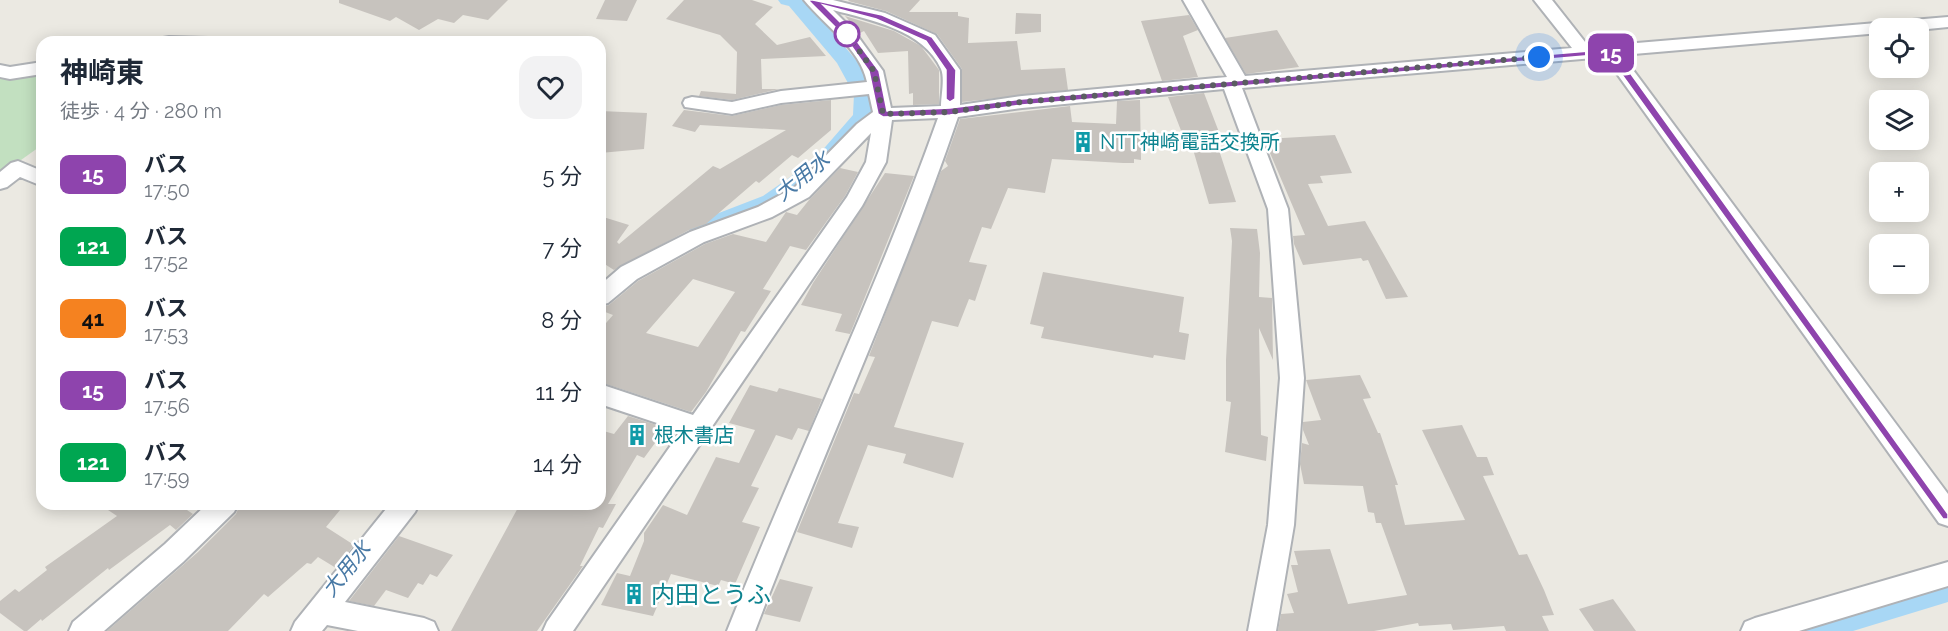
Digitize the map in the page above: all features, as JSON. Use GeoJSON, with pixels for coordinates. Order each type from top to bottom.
{"type":"FeatureCollection","features":[{"type":"Feature","properties":{"kind":"street"},"geometry":{"type":"LineString","coordinates":[[813,0],[848,35],[874,71],[866,89]]}},
{"type":"Feature","properties":{"kind":"street"},"geometry":{"type":"LineString","coordinates":[[741,631],[783,522],[886,281],[927,178],[950,112],[951,70],[929,39],[879,17],[813,0]]}},
{"type":"Feature","properties":{"kind":"street"},"geometry":{"type":"LineString","coordinates":[[1192,0],[1236,81],[1278,209],[1292,378],[1281,525],[1262,631]]}},
{"type":"Feature","properties":{"kind":"street"},"geometry":{"type":"LineString","coordinates":[[1543,0],[1583,50]]}},
{"type":"Feature","properties":{"kind":"street"},"geometry":{"type":"LineString","coordinates":[[606,292],[629,273],[697,237],[765,212],[801,192],[864,128],[883,114],[950,112],[1022,102],[1236,81],[1583,50],[1610,51],[1948,22]]}},
{"type":"Feature","properties":{"kind":"street"},"geometry":{"type":"LineString","coordinates":[[1610,51],[1948,514]]}},
{"type":"Feature","properties":{"kind":"street"},"geometry":{"type":"LineString","coordinates":[[0,71],[10,73],[36,69]]}},
{"type":"Feature","properties":{"kind":"street"},"geometry":{"type":"LineString","coordinates":[[692,103],[732,108],[781,97],[866,89]]}},
{"type":"Feature","properties":{"kind":"street"},"geometry":{"type":"LineString","coordinates":[[557,631],[855,201],[876,162],[883,114],[866,89]]}},
{"type":"Feature","properties":{"kind":"street"},"geometry":{"type":"LineString","coordinates":[[0,182],[18,168],[36,176]]}},
{"type":"Feature","properties":{"kind":"street"},"geometry":{"type":"LineString","coordinates":[[606,396],[698,427]]}},
{"type":"Feature","properties":{"kind":"street"},"geometry":{"type":"LineString","coordinates":[[82,631],[174,553],[219,510]]}},
{"type":"Feature","properties":{"kind":"street"},"geometry":{"type":"LineString","coordinates":[[314,621],[401,510]]}},
{"type":"Feature","properties":{"kind":"street"},"geometry":{"type":"LineString","coordinates":[[1755,631],[1948,574]]}},
{"type":"Feature","properties":{"kind":"street"},"geometry":{"type":"LineString","coordinates":[[314,621],[424,631]]}},
{"type":"Feature","properties":{"kind":"green space"},"geometry":{"type":"Polygon","coordinates":[[[36,74],[36,149],[0,175],[0,77],[36,74]]]}},
{"type":"Feature","properties":{"kind":"building"},"geometry":{"type":"Polygon","coordinates":[[[339,0],[508,0],[488,20],[463,15],[454,23],[438,19],[419,30],[396,17],[390,21],[339,3],[339,0]]]}},
{"type":"Feature","properties":{"kind":"building"},"geometry":{"type":"Polygon","coordinates":[[[605,0],[637,0],[627,21],[596,19],[605,0]]]}},
{"type":"Feature","properties":{"kind":"building"},"geometry":{"type":"Polygon","coordinates":[[[684,0],[752,0],[773,7],[755,24],[777,45],[810,37],[826,56],[761,59],[762,89],[779,89],[732,100],[699,96],[701,91],[736,94],[737,52],[720,35],[666,19],[684,0]]]}},
{"type":"Feature","properties":{"kind":"building"},"geometry":{"type":"Polygon","coordinates":[[[849,0],[920,0],[909,12],[958,12],[958,16],[969,18],[968,43],[1017,41],[1021,70],[1065,68],[1068,90],[962,102],[962,69],[937,34],[886,11],[849,0]]]}},
{"type":"Feature","properties":{"kind":"building"},"geometry":{"type":"Polygon","coordinates":[[[1016,13],[1041,14],[1041,32],[1015,34],[1016,13]]]}},
{"type":"Feature","properties":{"kind":"building"},"geometry":{"type":"Polygon","coordinates":[[[1189,15],[1198,30],[1183,36],[1198,77],[1162,81],[1141,21],[1189,15]]]}},
{"type":"Feature","properties":{"kind":"building"},"geometry":{"type":"Polygon","coordinates":[[[845,16],[894,31],[921,46],[939,70],[939,104],[913,105],[913,93],[909,94],[908,51],[878,53],[864,31],[860,33],[845,16]]]}},
{"type":"Feature","properties":{"kind":"building"},"geometry":{"type":"Polygon","coordinates":[[[1277,30],[1299,67],[1246,74],[1225,38],[1277,30]]]}},
{"type":"Feature","properties":{"kind":"building"},"geometry":{"type":"Polygon","coordinates":[[[1204,93],[1222,140],[1219,140],[1221,144],[1217,144],[1236,202],[1209,204],[1192,146],[1187,146],[1168,97],[1204,93]]]}},
{"type":"Feature","properties":{"kind":"building"},"geometry":{"type":"Polygon","coordinates":[[[831,100],[831,130],[798,158],[792,155],[759,183],[756,181],[706,224],[689,230],[614,270],[606,265],[606,218],[629,225],[617,242],[619,244],[713,166],[720,169],[786,130],[700,125],[695,132],[672,126],[684,110],[732,116],[781,105],[831,100]]]}},
{"type":"Feature","properties":{"kind":"building"},"geometry":{"type":"Polygon","coordinates":[[[1140,100],[1141,160],[1134,159],[1134,163],[1123,163],[1052,159],[1045,193],[1008,188],[991,229],[982,227],[969,262],[987,265],[975,301],[969,299],[958,327],[932,321],[894,427],[964,443],[953,478],[903,463],[906,454],[868,445],[838,523],[859,527],[852,548],[797,532],[854,393],[859,394],[875,357],[869,356],[941,171],[948,166],[945,161],[960,119],[1070,106],[1072,122],[1116,124],[1117,101],[1140,100]]]}},
{"type":"Feature","properties":{"kind":"building"},"geometry":{"type":"Polygon","coordinates":[[[606,111],[647,113],[644,149],[606,152],[606,111]]]}},
{"type":"Feature","properties":{"kind":"building"},"geometry":{"type":"Polygon","coordinates":[[[1335,135],[1352,173],[1320,176],[1323,183],[1308,184],[1328,226],[1365,221],[1408,297],[1386,299],[1368,260],[1363,261],[1361,258],[1303,265],[1293,236],[1305,235],[1264,139],[1335,135]]]}},
{"type":"Feature","properties":{"kind":"building"},"geometry":{"type":"Polygon","coordinates":[[[840,168],[858,172],[845,196],[806,250],[790,246],[763,289],[771,291],[745,332],[741,331],[706,392],[691,412],[606,384],[606,323],[613,315],[606,312],[606,306],[638,281],[705,244],[733,234],[766,242],[786,212],[797,215],[840,168]],[[693,279],[646,333],[698,347],[735,292],[693,279]]]}},
{"type":"Feature","properties":{"kind":"building"},"geometry":{"type":"Polygon","coordinates":[[[885,173],[914,176],[850,334],[835,331],[842,314],[801,305],[885,173]]]}},
{"type":"Feature","properties":{"kind":"building"},"geometry":{"type":"Polygon","coordinates":[[[1230,228],[1257,229],[1260,253],[1259,297],[1272,298],[1273,360],[1259,328],[1261,435],[1268,437],[1266,461],[1225,452],[1231,402],[1226,401],[1232,241],[1230,228]]]}},
{"type":"Feature","properties":{"kind":"building"},"geometry":{"type":"Polygon","coordinates":[[[1043,272],[1184,297],[1179,332],[1189,334],[1185,360],[1154,355],[1153,358],[1041,338],[1044,327],[1030,324],[1043,272]]]}},
{"type":"Feature","properties":{"kind":"building"},"geometry":{"type":"Polygon","coordinates":[[[1360,375],[1371,398],[1363,399],[1380,433],[1398,485],[1395,485],[1405,525],[1465,520],[1422,430],[1462,425],[1477,457],[1487,457],[1494,475],[1483,476],[1519,555],[1527,554],[1544,590],[1554,615],[1542,616],[1549,631],[1506,631],[1504,626],[1453,630],[1451,624],[1419,626],[1418,623],[1374,631],[1278,631],[1281,614],[1294,613],[1287,594],[1298,592],[1291,565],[1298,565],[1294,551],[1330,549],[1348,604],[1407,595],[1381,523],[1376,523],[1374,513],[1368,512],[1363,486],[1304,484],[1300,464],[1302,443],[1309,445],[1303,430],[1303,422],[1321,420],[1306,380],[1360,375]]]}},
{"type":"Feature","properties":{"kind":"building"},"geometry":{"type":"Polygon","coordinates":[[[750,385],[777,392],[779,388],[822,399],[809,431],[798,428],[792,440],[776,435],[751,486],[759,488],[742,522],[760,527],[735,584],[721,580],[718,586],[671,574],[653,616],[601,605],[617,573],[630,576],[644,541],[644,533],[663,505],[687,515],[716,457],[739,463],[755,430],[729,423],[750,385]]]}},
{"type":"Feature","properties":{"kind":"building"},"geometry":{"type":"Polygon","coordinates":[[[628,416],[666,428],[644,458],[637,455],[608,504],[616,504],[603,528],[599,527],[580,566],[583,566],[537,631],[451,631],[517,510],[606,510],[606,432],[614,434],[628,416]]]}},
{"type":"Feature","properties":{"kind":"building"},"geometry":{"type":"Polygon","coordinates":[[[108,510],[187,510],[193,514],[176,530],[170,525],[109,570],[108,568],[27,631],[0,613],[0,601],[15,589],[19,592],[47,570],[45,567],[117,516],[108,510]]]}},
{"type":"Feature","properties":{"kind":"building"},"geometry":{"type":"Polygon","coordinates":[[[238,510],[340,510],[326,527],[354,545],[336,568],[318,557],[311,564],[307,563],[268,597],[264,594],[228,631],[107,631],[198,552],[238,510]]]}},
{"type":"Feature","properties":{"kind":"building"},"geometry":{"type":"Polygon","coordinates":[[[399,536],[453,555],[437,577],[430,574],[423,585],[418,583],[408,598],[386,590],[374,606],[349,601],[399,536]]]}},
{"type":"Feature","properties":{"kind":"building"},"geometry":{"type":"Polygon","coordinates":[[[780,579],[813,587],[800,622],[764,614],[780,579]]]}},
{"type":"Feature","properties":{"kind":"building"},"geometry":{"type":"Polygon","coordinates":[[[1613,599],[1636,631],[1594,631],[1579,609],[1613,599]]]}},
{"type":"Feature","properties":{"kind":"waterway","name":"大用水"},"geometry":{"type":"LineString","coordinates":[[701,229],[771,202],[821,166],[864,116],[865,94],[846,60],[796,2],[788,0]]}},
{"type":"Feature","properties":{"kind":"waterway"},"geometry":{"type":"LineString","coordinates":[[1803,631],[1948,588]]}},
{"type":"Feature","properties":{"kind":"bus line","name":"15"},"geometry":{"type":"LineString","coordinates":[[950,99],[951,70],[929,39],[879,17],[813,0],[848,35],[874,71],[883,114],[950,112],[1022,102],[1610,51],[1948,514]]}},
{"type":"Feature","properties":{"kind":"place","name":"NTT神崎電話交換所"},"geometry":{"type":"Point","coordinates":[1083,142]}},
{"type":"Feature","properties":{"kind":"place","name":"根木書店"},"geometry":{"type":"Point","coordinates":[637,435]}},
{"type":"Feature","properties":{"kind":"place","name":"内田とうふ"},"geometry":{"type":"Point","coordinates":[634,594]}},
{"type":"Feature","properties":{"kind":"route"},"geometry":{"type":"LineString","coordinates":[[847,34],[874,71],[883,114],[950,112],[1022,102],[1539,57]]}}]}
